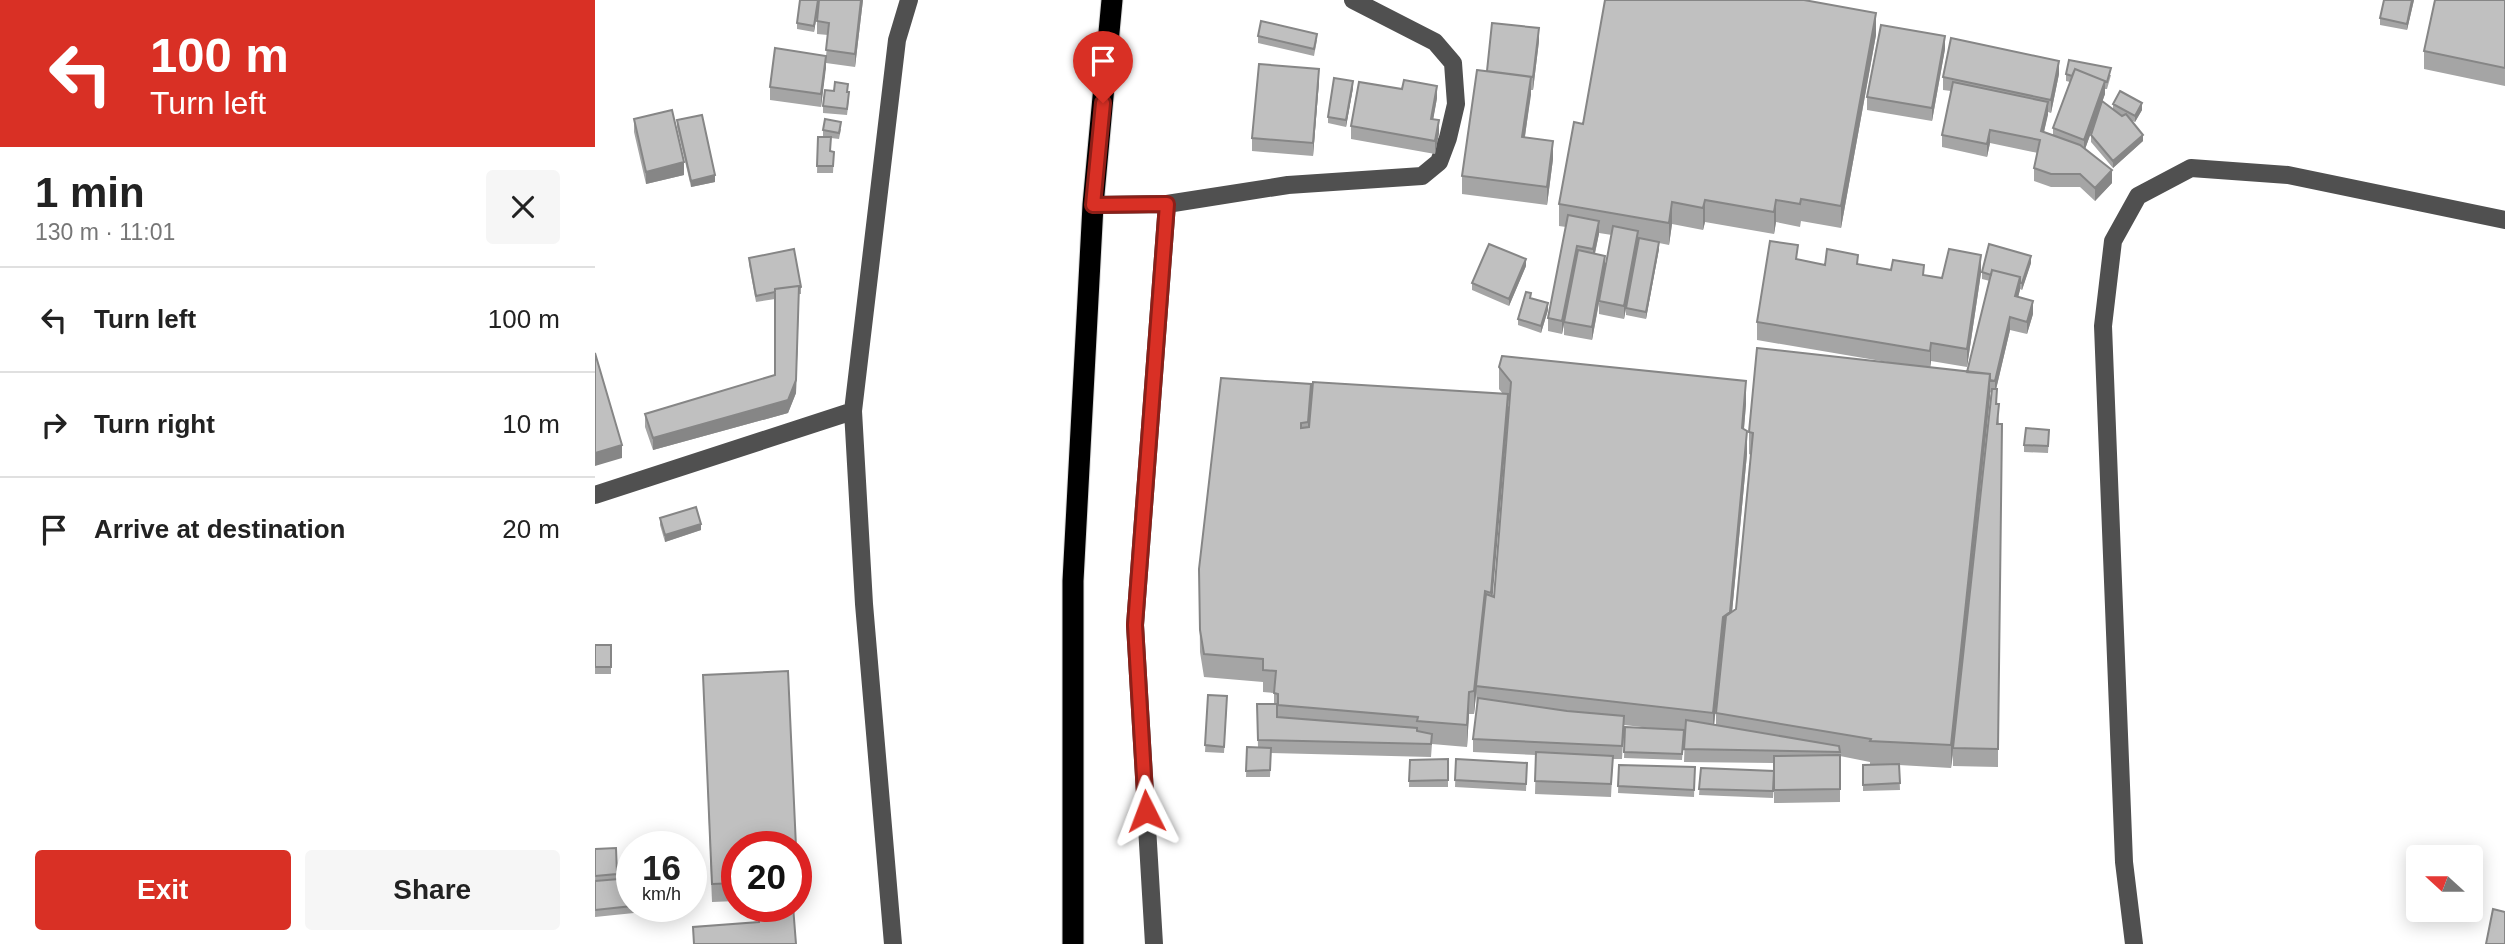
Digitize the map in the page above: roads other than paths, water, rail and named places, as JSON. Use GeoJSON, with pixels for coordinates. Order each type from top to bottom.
{"type":"FeatureCollection","features":[{"type":"Feature","properties":{"kind":"highway"},"geometry":{"type":"LineString","coordinates":[[1073,944],[1073,581],[1093,205],[1112,0]]}},
{"type":"Feature","properties":{"kind":"street"},"geometry":{"type":"LineString","coordinates":[[893,944],[864,604],[853,411],[897,40],[909,0]]}},
{"type":"Feature","properties":{"kind":"street"},"geometry":{"type":"LineString","coordinates":[[1093,205],[1167,204],[1288,186],[1422,176],[1439,162],[1456,104],[1453,64],[1435,42],[1353,0]]}},
{"type":"Feature","properties":{"kind":"street"},"geometry":{"type":"LineString","coordinates":[[2134,944],[2124,862],[2103,326],[2113,241],[2138,196],[2191,168],[2288,175],[2505,220]]}},
{"type":"Feature","properties":{"kind":"street"},"geometry":{"type":"LineString","coordinates":[[1154,944],[1135,625],[1167,204]]}},
{"type":"Feature","properties":{"kind":"street"},"geometry":{"type":"LineString","coordinates":[[595,495],[853,411]]}}]}
